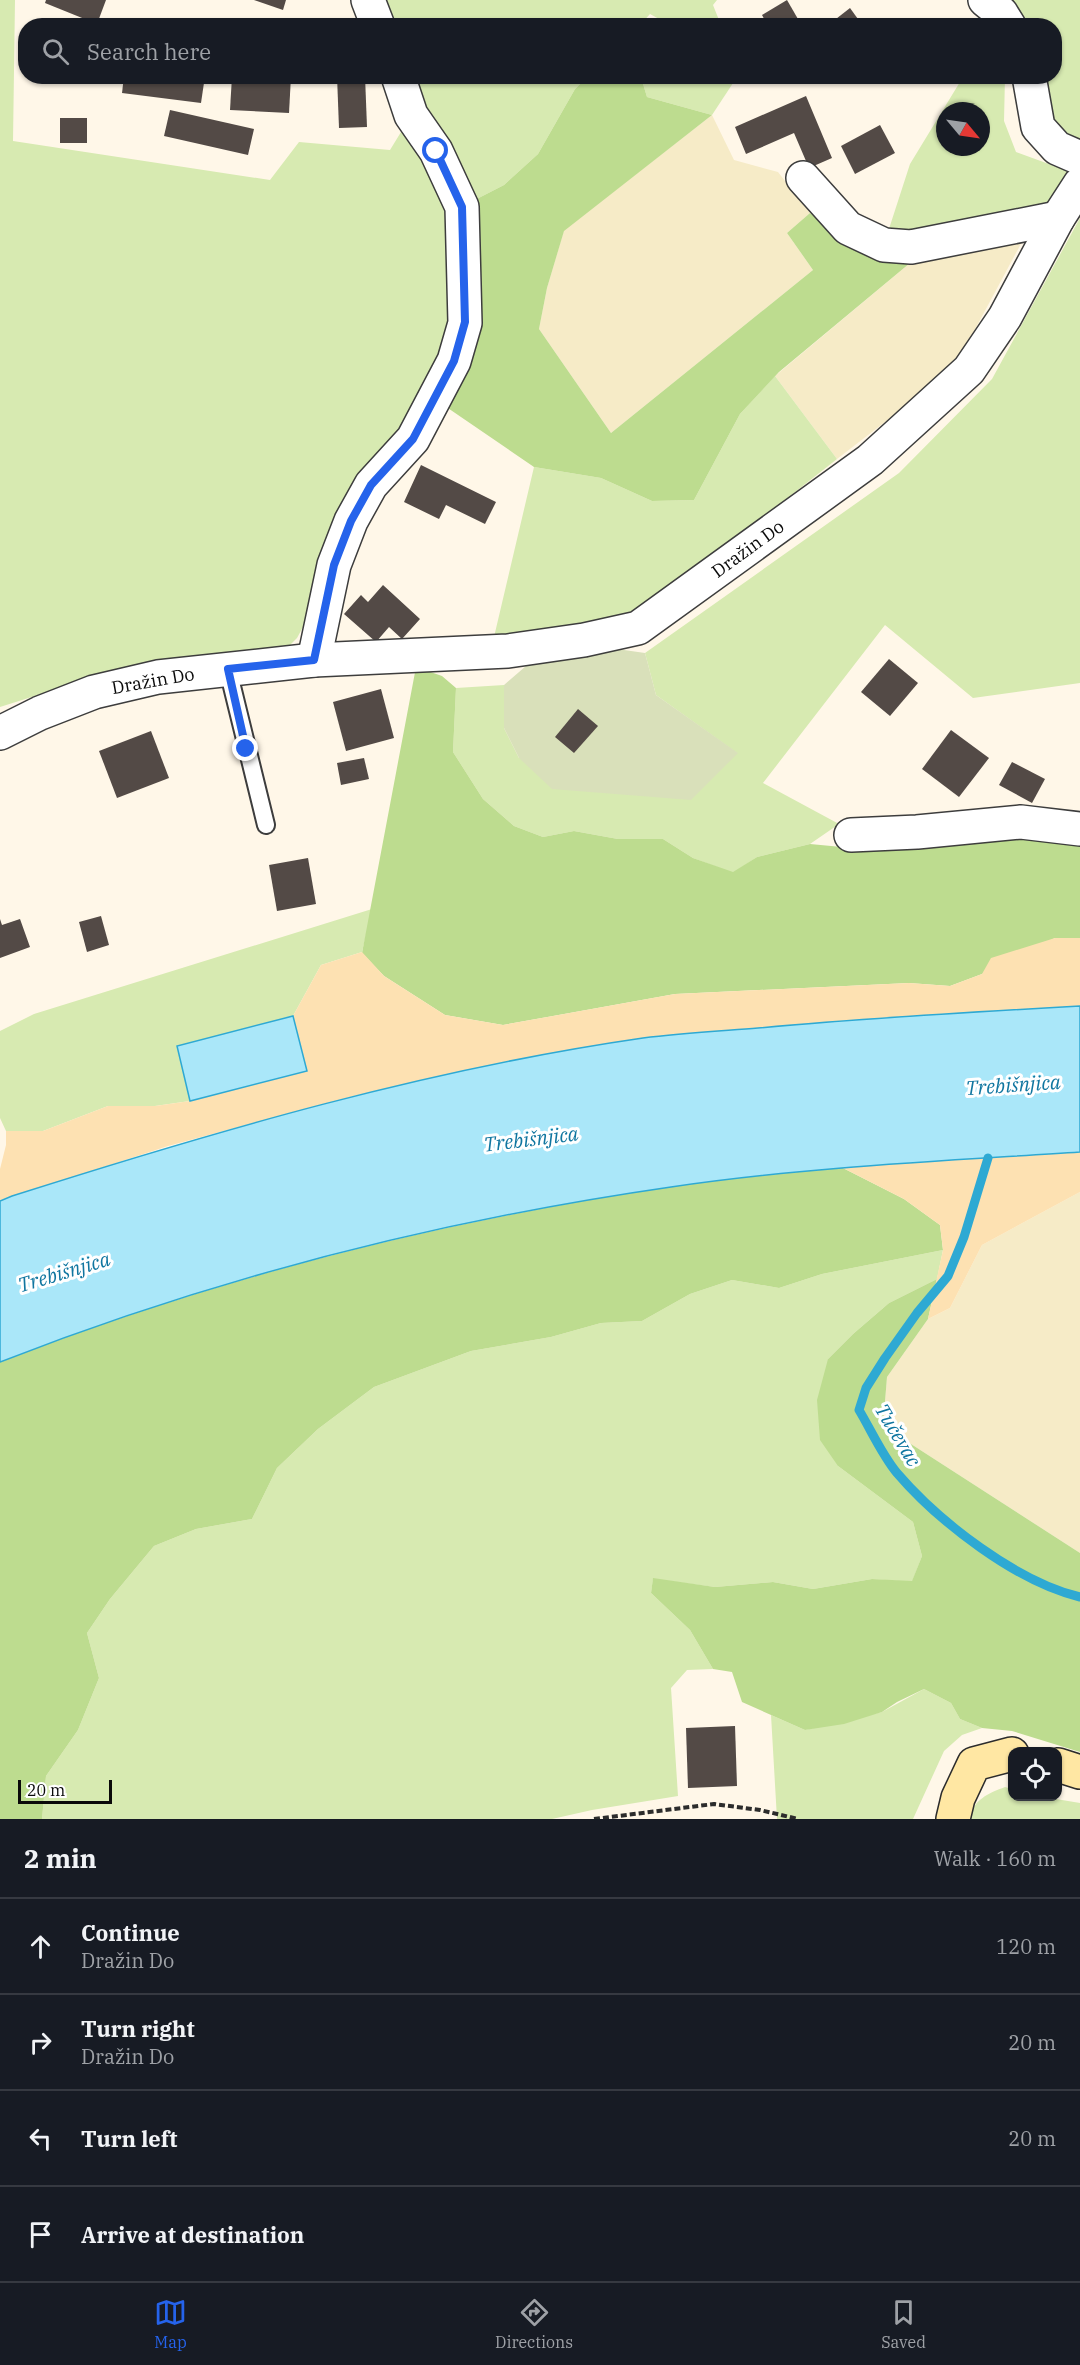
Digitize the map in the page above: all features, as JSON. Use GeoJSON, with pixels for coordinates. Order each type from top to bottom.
{"type":"FeatureCollection","features":[{"type":"Feature","properties":{"kind":"street"},"geometry":{"type":"LineString","coordinates":[[368,0],[375,18]]}},
{"type":"Feature","properties":{"kind":"street"},"geometry":{"type":"LineString","coordinates":[[985,0],[1004,18]]}},
{"type":"Feature","properties":{"kind":"street"},"geometry":{"type":"LineString","coordinates":[[314,660],[334,565],[351,521],[371,485],[413,439],[454,361],[465,322],[462,207],[436,151],[411,115],[401,84]]}},
{"type":"Feature","properties":{"kind":"street"},"geometry":{"type":"LineString","coordinates":[[1030,84],[1038,127],[1057,148],[1080,158]]}},
{"type":"Feature","properties":{"kind":"street"},"geometry":{"type":"LineString","coordinates":[[803,178],[848,228],[884,245],[911,247],[1058,218]]}},
{"type":"Feature","properties":{"kind":"street","name":"Dražin Do"},"geometry":{"type":"LineString","coordinates":[[0,733],[40,713],[94,692],[158,677],[314,660],[508,651],[584,640],[638,628],[870,460],[969,370],[1005,317],[1058,218],[1080,184]]}},
{"type":"Feature","properties":{"kind":"street"},"geometry":{"type":"LineString","coordinates":[[851,835],[917,832],[1021,822],[1080,829]]}},
{"type":"Feature","properties":{"kind":"street"},"geometry":{"type":"LineString","coordinates":[[953,1819],[958,1798],[974,1764],[1008,1756]]}},
{"type":"Feature","properties":{"kind":"street"},"geometry":{"type":"LineString","coordinates":[[1062,1766],[1080,1772]]}},
{"type":"Feature","properties":{"kind":"lane"},"geometry":{"type":"LineString","coordinates":[[228,669],[266,825]]}},
{"type":"Feature","properties":{"kind":"path"},"geometry":{"type":"LineString","coordinates":[[594,1819],[714,1804],[760,1810],[798,1819]]}},
{"type":"Feature","properties":{"kind":"shaded area"},"geometry":{"type":"Polygon","coordinates":[[[712,115],[734,160],[778,172],[810,213],[787,233],[813,270],[611,433],[539,329],[547,288],[564,230],[712,115]]]}},
{"type":"Feature","properties":{"kind":"shaded area"},"geometry":{"type":"Polygon","coordinates":[[[1024,238],[965,348],[929,388],[837,459],[775,376],[910,263],[1024,238]]]}},
{"type":"Feature","properties":{"kind":"shaded area"},"geometry":{"type":"Polygon","coordinates":[[[1080,1192],[1080,1553],[883,1426],[887,1377],[928,1319],[950,1308],[982,1245],[1080,1192]]]}},
{"type":"Feature","properties":{"kind":"green space"},"geometry":{"type":"Polygon","coordinates":[[[0,0],[15,0],[13,141],[270,180],[299,142],[390,150],[409,119],[459,208],[461,323],[309,616],[297,638],[281,654],[123,668],[0,707],[0,0]]]}},
{"type":"Feature","properties":{"kind":"green space"},"geometry":{"type":"Polygon","coordinates":[[[371,0],[717,0],[713,5],[718,18],[657,18],[650,14],[646,18],[379,18],[371,0]]]}},
{"type":"Feature","properties":{"kind":"green space"},"geometry":{"type":"Polygon","coordinates":[[[1013,0],[1080,0],[1080,143],[1056,130],[1043,84],[1062,84],[1062,18],[1018,18],[1011,2],[1013,0]]]}},
{"type":"Feature","properties":{"kind":"green space"},"geometry":{"type":"Polygon","coordinates":[[[405,84],[580,84],[538,154],[504,185],[465,205],[405,84]]]}},
{"type":"Feature","properties":{"kind":"green space"},"geometry":{"type":"Polygon","coordinates":[[[580,84],[643,84],[647,97],[712,115],[564,231],[547,288],[539,329],[611,433],[813,270],[787,233],[810,213],[860,252],[910,263],[779,372],[740,414],[694,500],[652,501],[601,478],[534,467],[439,402],[465,205],[504,185],[538,154],[580,84]]]}},
{"type":"Feature","properties":{"kind":"green space"},"geometry":{"type":"Polygon","coordinates":[[[643,84],[732,84],[712,115],[647,97],[643,84]]]}},
{"type":"Feature","properties":{"kind":"green space"},"geometry":{"type":"Polygon","coordinates":[[[959,84],[1005,84],[1004,121],[1016,152],[1068,171],[1049,206],[887,235],[910,164],[936,121],[936,156],[990,156],[990,102],[948,102],[959,84]]]}},
{"type":"Feature","properties":{"kind":"green space"},"geometry":{"type":"Polygon","coordinates":[[[1080,218],[1080,683],[973,698],[885,625],[763,783],[839,824],[810,844],[757,857],[733,873],[693,858],[663,839],[618,839],[574,831],[543,837],[514,826],[483,799],[453,752],[456,688],[504,685],[504,728],[519,758],[737,753],[656,695],[645,653],[899,473],[992,379],[1080,218]]]}},
{"type":"Feature","properties":{"kind":"green space"},"geometry":{"type":"Polygon","coordinates":[[[775,376],[837,459],[672,589],[626,617],[494,637],[534,467],[601,478],[652,501],[694,500],[740,414],[775,376]]]}},
{"type":"Feature","properties":{"kind":"green space"},"geometry":{"type":"Polygon","coordinates":[[[596,646],[645,653],[656,695],[738,753],[691,800],[552,789],[519,758],[504,728],[504,685],[533,660],[596,646]]]}},
{"type":"Feature","properties":{"kind":"green space"},"geometry":{"type":"Polygon","coordinates":[[[416,667],[442,676],[456,688],[453,752],[483,799],[514,826],[543,837],[574,831],[618,839],[663,839],[693,858],[733,872],[757,857],[810,844],[884,851],[964,838],[1024,837],[1080,843],[1080,938],[1055,938],[982,974],[950,986],[909,983],[675,994],[503,1025],[445,1015],[384,976],[362,953],[416,667]]]}},
{"type":"Feature","properties":{"kind":"green space"},"geometry":{"type":"Polygon","coordinates":[[[372,909],[362,952],[321,965],[293,1016],[177,1046],[190,1101],[155,1106],[108,1106],[43,1131],[6,1131],[0,1118],[0,1031],[34,1014],[372,909]]]}},
{"type":"Feature","properties":{"kind":"green space"},"geometry":{"type":"Polygon","coordinates":[[[841,1167],[904,1199],[940,1225],[943,1250],[822,1274],[779,1288],[732,1280],[690,1294],[642,1321],[601,1323],[551,1337],[471,1351],[374,1387],[318,1429],[277,1468],[252,1519],[196,1529],[154,1546],[110,1599],[87,1633],[99,1678],[78,1730],[46,1776],[42,1819],[0,1819],[0,1362],[163,1304],[330,1256],[415,1235],[499,1217],[670,1187],[841,1167]]]}},
{"type":"Feature","properties":{"kind":"green space"},"geometry":{"type":"Polygon","coordinates":[[[943,1250],[937,1279],[889,1303],[828,1359],[838,1466],[913,1522],[922,1556],[912,1582],[872,1579],[813,1589],[773,1582],[715,1587],[653,1579],[651,1593],[690,1630],[713,1669],[687,1670],[671,1688],[678,1796],[552,1819],[42,1819],[46,1776],[78,1730],[99,1678],[87,1633],[110,1599],[154,1546],[196,1529],[252,1519],[277,1468],[318,1429],[374,1387],[471,1351],[551,1337],[601,1323],[642,1321],[690,1294],[732,1280],[779,1288],[822,1274],[943,1250]]]}},
{"type":"Feature","properties":{"kind":"green space"},"geometry":{"type":"Polygon","coordinates":[[[937,1279],[928,1319],[887,1377],[883,1426],[1080,1553],[1080,1752],[1012,1731],[982,1728],[960,1719],[951,1703],[924,1689],[882,1712],[844,1724],[805,1730],[742,1702],[732,1672],[713,1669],[690,1630],[651,1593],[653,1578],[715,1587],[773,1582],[813,1589],[872,1579],[912,1581],[922,1556],[913,1522],[838,1466],[820,1440],[817,1400],[828,1359],[889,1303],[937,1279]]]}},
{"type":"Feature","properties":{"kind":"green space"},"geometry":{"type":"Polygon","coordinates":[[[924,1689],[951,1703],[960,1719],[982,1728],[962,1735],[944,1751],[913,1819],[777,1819],[771,1715],[805,1730],[882,1712],[924,1689]]]}},
{"type":"Feature","properties":{"kind":"green space"},"geometry":{"type":"Polygon","coordinates":[[[1005,1787],[1008,1788],[1008,1801],[1062,1800],[1080,1803],[1080,1819],[970,1819],[974,1807],[987,1795],[1005,1787]]]}},
{"type":"Feature","properties":{"kind":"sand"},"geometry":{"type":"Polygon","coordinates":[[[1055,938],[1080,938],[1080,1006],[828,1022],[644,1038],[472,1069],[354,1096],[168,1146],[0,1201],[0,1169],[6,1145],[6,1131],[43,1131],[108,1106],[155,1106],[190,1101],[307,1071],[293,1016],[321,965],[362,952],[384,976],[445,1015],[503,1025],[675,994],[909,983],[950,986],[982,974],[991,958],[1055,938]]]}},
{"type":"Feature","properties":{"kind":"sand"},"geometry":{"type":"Polygon","coordinates":[[[1080,1152],[1080,1192],[982,1245],[950,1308],[928,1319],[943,1250],[940,1225],[904,1199],[841,1167],[1080,1152]]]}},
{"type":"Feature","properties":{"kind":"water","name":"Trebišnjica"},"geometry":{"type":"Polygon","coordinates":[[[1080,1006],[1080,1152],[773,1174],[671,1187],[500,1216],[330,1255],[246,1278],[81,1332],[0,1362],[0,1201],[12,1196],[246,1125],[324,1104],[483,1066],[563,1051],[686,1033],[1080,1006]]]}},
{"type":"Feature","properties":{"kind":"water"},"geometry":{"type":"Polygon","coordinates":[[[293,1016],[307,1071],[190,1101],[177,1046],[293,1016]]]}},
{"type":"Feature","properties":{"kind":"building"},"geometry":{"type":"Polygon","coordinates":[[[46,0],[106,0],[99,18],[82,18],[45,3],[46,0]]]}},
{"type":"Feature","properties":{"kind":"building"},"geometry":{"type":"Polygon","coordinates":[[[254,0],[286,0],[283,10],[254,0]]]}},
{"type":"Feature","properties":{"kind":"building"},"geometry":{"type":"Polygon","coordinates":[[[787,0],[797,18],[764,18],[762,15],[787,0]]]}},
{"type":"Feature","properties":{"kind":"building"},"geometry":{"type":"Polygon","coordinates":[[[850,8],[857,18],[837,18],[850,8]]]}},
{"type":"Feature","properties":{"kind":"building"},"geometry":{"type":"Polygon","coordinates":[[[123,84],[204,84],[201,103],[122,93],[123,84]]]}},
{"type":"Feature","properties":{"kind":"building"},"geometry":{"type":"Polygon","coordinates":[[[232,84],[291,84],[289,113],[230,110],[232,84]]]}},
{"type":"Feature","properties":{"kind":"building"},"geometry":{"type":"Polygon","coordinates":[[[337,84],[365,84],[367,127],[339,128],[337,84]]]}},
{"type":"Feature","properties":{"kind":"building"},"geometry":{"type":"Polygon","coordinates":[[[806,96],[832,158],[809,168],[794,133],[746,154],[735,127],[806,96]]]}},
{"type":"Feature","properties":{"kind":"building"},"geometry":{"type":"Polygon","coordinates":[[[170,110],[254,129],[248,155],[164,136],[170,110]]]}},
{"type":"Feature","properties":{"kind":"building"},"geometry":{"type":"Polygon","coordinates":[[[60,118],[87,118],[87,143],[60,143],[60,118]]]}},
{"type":"Feature","properties":{"kind":"building"},"geometry":{"type":"Polygon","coordinates":[[[880,125],[895,153],[855,174],[841,146],[880,125]]]}},
{"type":"Feature","properties":{"kind":"building"},"geometry":{"type":"Polygon","coordinates":[[[421,465],[496,502],[485,524],[446,505],[439,519],[404,502],[421,465]]]}},
{"type":"Feature","properties":{"kind":"building"},"geometry":{"type":"Polygon","coordinates":[[[383,585],[420,619],[402,639],[389,627],[376,642],[344,614],[361,595],[368,602],[383,585]]]}},
{"type":"Feature","properties":{"kind":"building"},"geometry":{"type":"Polygon","coordinates":[[[889,659],[918,683],[890,716],[861,692],[889,659]]]}},
{"type":"Feature","properties":{"kind":"building"},"geometry":{"type":"Polygon","coordinates":[[[381,689],[394,738],[346,751],[333,702],[381,689]]]}},
{"type":"Feature","properties":{"kind":"building"},"geometry":{"type":"Polygon","coordinates":[[[578,709],[598,726],[574,753],[555,737],[578,709]]]}},
{"type":"Feature","properties":{"kind":"building"},"geometry":{"type":"Polygon","coordinates":[[[951,730],[989,758],[959,797],[922,769],[951,730]]]}},
{"type":"Feature","properties":{"kind":"building"},"geometry":{"type":"Polygon","coordinates":[[[151,731],[169,778],[117,798],[99,751],[151,731]]]}},
{"type":"Feature","properties":{"kind":"building"},"geometry":{"type":"Polygon","coordinates":[[[364,758],[369,779],[341,785],[337,763],[364,758]]]}},
{"type":"Feature","properties":{"kind":"building"},"geometry":{"type":"Polygon","coordinates":[[[1012,762],[1045,779],[1032,803],[999,785],[1012,762]]]}},
{"type":"Feature","properties":{"kind":"building"},"geometry":{"type":"Polygon","coordinates":[[[308,858],[316,904],[277,911],[269,865],[308,858]]]}},
{"type":"Feature","properties":{"kind":"building"},"geometry":{"type":"Polygon","coordinates":[[[101,916],[109,945],[87,952],[79,922],[101,916]]]}},
{"type":"Feature","properties":{"kind":"building"},"geometry":{"type":"Polygon","coordinates":[[[0,919],[2,925],[20,919],[30,947],[0,958],[0,919]]]}},
{"type":"Feature","properties":{"kind":"building"},"geometry":{"type":"Polygon","coordinates":[[[735,1726],[737,1786],[688,1788],[686,1728],[735,1726]]]}},
{"type":"Feature","properties":{"kind":"waterway","name":"Tučevac"},"geometry":{"type":"LineString","coordinates":[[988,1158],[964,1237],[948,1276],[917,1313],[885,1358],[866,1388],[859,1410],[897,1473],[934,1511],[1005,1564],[1031,1578],[1080,1597]]}},
{"type":"Feature","properties":{"kind":"route"},"geometry":{"type":"LineString","coordinates":[[246,749],[228,669],[314,660],[334,565],[351,521],[371,485],[413,439],[454,361],[465,322],[462,207],[436,151]]}}]}
